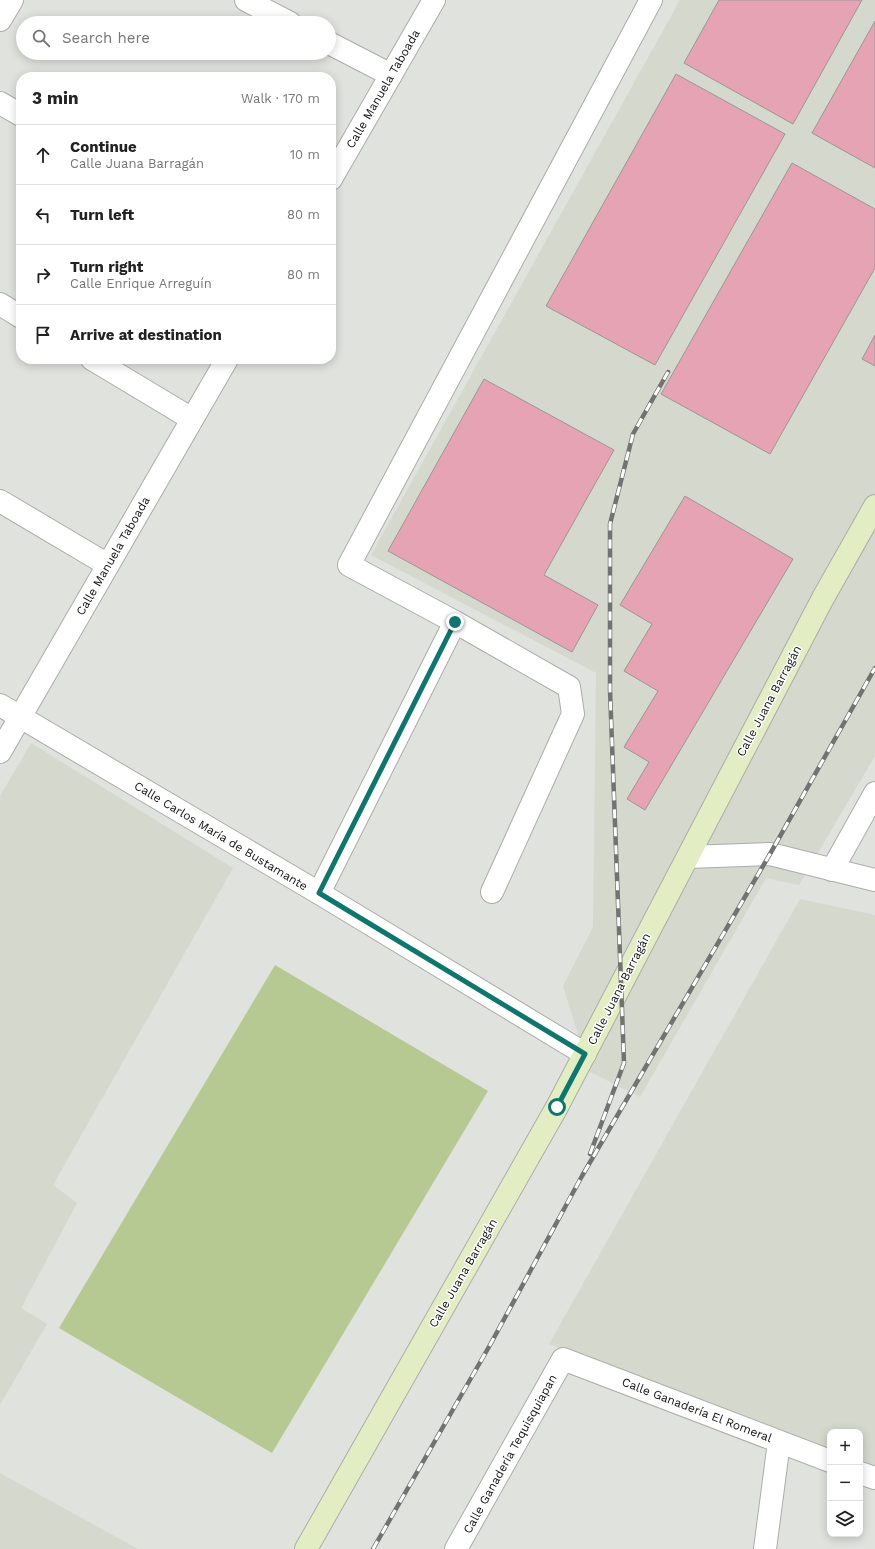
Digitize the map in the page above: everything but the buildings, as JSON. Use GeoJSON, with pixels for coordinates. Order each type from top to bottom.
{"type":"FeatureCollection","features":[{"type":"Feature","properties":{"kind":"street"},"geometry":{"type":"LineString","coordinates":[[0,20],[12,0]]}},
{"type":"Feature","properties":{"kind":"street"},"geometry":{"type":"LineString","coordinates":[[246,0],[277,16]]}},
{"type":"Feature","properties":{"kind":"street","name":"Calle Manuela Taboada"},"geometry":{"type":"LineString","coordinates":[[336,170],[434,0]]}},
{"type":"Feature","properties":{"kind":"street"},"geometry":{"type":"LineString","coordinates":[[492,892],[573,714],[569,687],[455,622],[349,565],[651,0]]}},
{"type":"Feature","properties":{"kind":"street"},"geometry":{"type":"LineString","coordinates":[[336,47],[391,75]]}},
{"type":"Feature","properties":{"kind":"street"},"geometry":{"type":"LineString","coordinates":[[0,103],[16,112]]}},
{"type":"Feature","properties":{"kind":"street"},"geometry":{"type":"LineString","coordinates":[[0,304],[16,314]]}},
{"type":"Feature","properties":{"kind":"street"},"geometry":{"type":"LineString","coordinates":[[100,364],[192,419]]}},
{"type":"Feature","properties":{"kind":"street","name":"Calle Manuela Taboada"},"geometry":{"type":"LineString","coordinates":[[0,752],[224,364]]}},
{"type":"Feature","properties":{"kind":"street"},"geometry":{"type":"LineString","coordinates":[[0,501],[108,565]]}},
{"type":"Feature","properties":{"kind":"street","name":"Calle Juana Barragán"},"geometry":{"type":"LineString","coordinates":[[306,1549],[557,1107],[823,598],[875,506]]}},
{"type":"Feature","properties":{"kind":"street"},"geometry":{"type":"LineString","coordinates":[[319,893],[455,622]]}},
{"type":"Feature","properties":{"kind":"street","name":"Calle Carlos María de Bustamante"},"geometry":{"type":"LineString","coordinates":[[0,705],[319,893],[585,1054]]}},
{"type":"Feature","properties":{"kind":"street"},"geometry":{"type":"LineString","coordinates":[[832,870],[875,794]]}},
{"type":"Feature","properties":{"kind":"street"},"geometry":{"type":"LineString","coordinates":[[688,857],[770,854],[875,880]]}},
{"type":"Feature","properties":{"kind":"street","name":"Calle Ganadería El Romeral"},"geometry":{"type":"LineString","coordinates":[[563,1359],[827,1460]]}},
{"type":"Feature","properties":{"kind":"street","name":"Calle Ganadería Tequisquiapan"},"geometry":{"type":"LineString","coordinates":[[456,1549],[563,1359]]}},
{"type":"Feature","properties":{"kind":"street"},"geometry":{"type":"LineString","coordinates":[[765,1549],[779,1442]]}},
{"type":"Feature","properties":{"kind":"street"},"geometry":{"type":"LineString","coordinates":[[863,1473],[875,1478]]}},
{"type":"Feature","properties":{"kind":"shaded area"},"geometry":{"type":"Polygon","coordinates":[[[680,0],[875,0],[875,756],[799,885],[766,878],[640,1097],[590,1072],[563,986],[593,927],[596,673],[371,555],[680,0]]]}},
{"type":"Feature","properties":{"kind":"shaded area"},"geometry":{"type":"Polygon","coordinates":[[[31,743],[233,868],[53,1185],[77,1203],[21,1308],[47,1324],[0,1405],[0,796],[31,743]]]}},
{"type":"Feature","properties":{"kind":"shaded area"},"geometry":{"type":"Polygon","coordinates":[[[800,899],[875,915],[875,1465],[863,1461],[863,1429],[827,1429],[827,1447],[549,1344],[800,899]]]}},
{"type":"Feature","properties":{"kind":"shaded area"},"geometry":{"type":"Polygon","coordinates":[[[0,1473],[138,1549],[0,1549],[0,1473]]]}},
{"type":"Feature","properties":{"kind":"green space"},"geometry":{"type":"Polygon","coordinates":[[[275,965],[488,1091],[272,1453],[59,1328],[275,965]]]}},
{"type":"Feature","properties":{"kind":"railway"},"geometry":{"type":"LineString","coordinates":[[590,1154],[624,1063],[610,690],[610,524],[633,434],[668,372]]}},
{"type":"Feature","properties":{"kind":"railway"},"geometry":{"type":"LineString","coordinates":[[373,1549],[490,1345],[582,1176],[770,854],[875,668]]}},
{"type":"Feature","properties":{"kind":"route"},"geometry":{"type":"LineString","coordinates":[[455,622],[319,893],[585,1054],[557,1107]]}}]}
